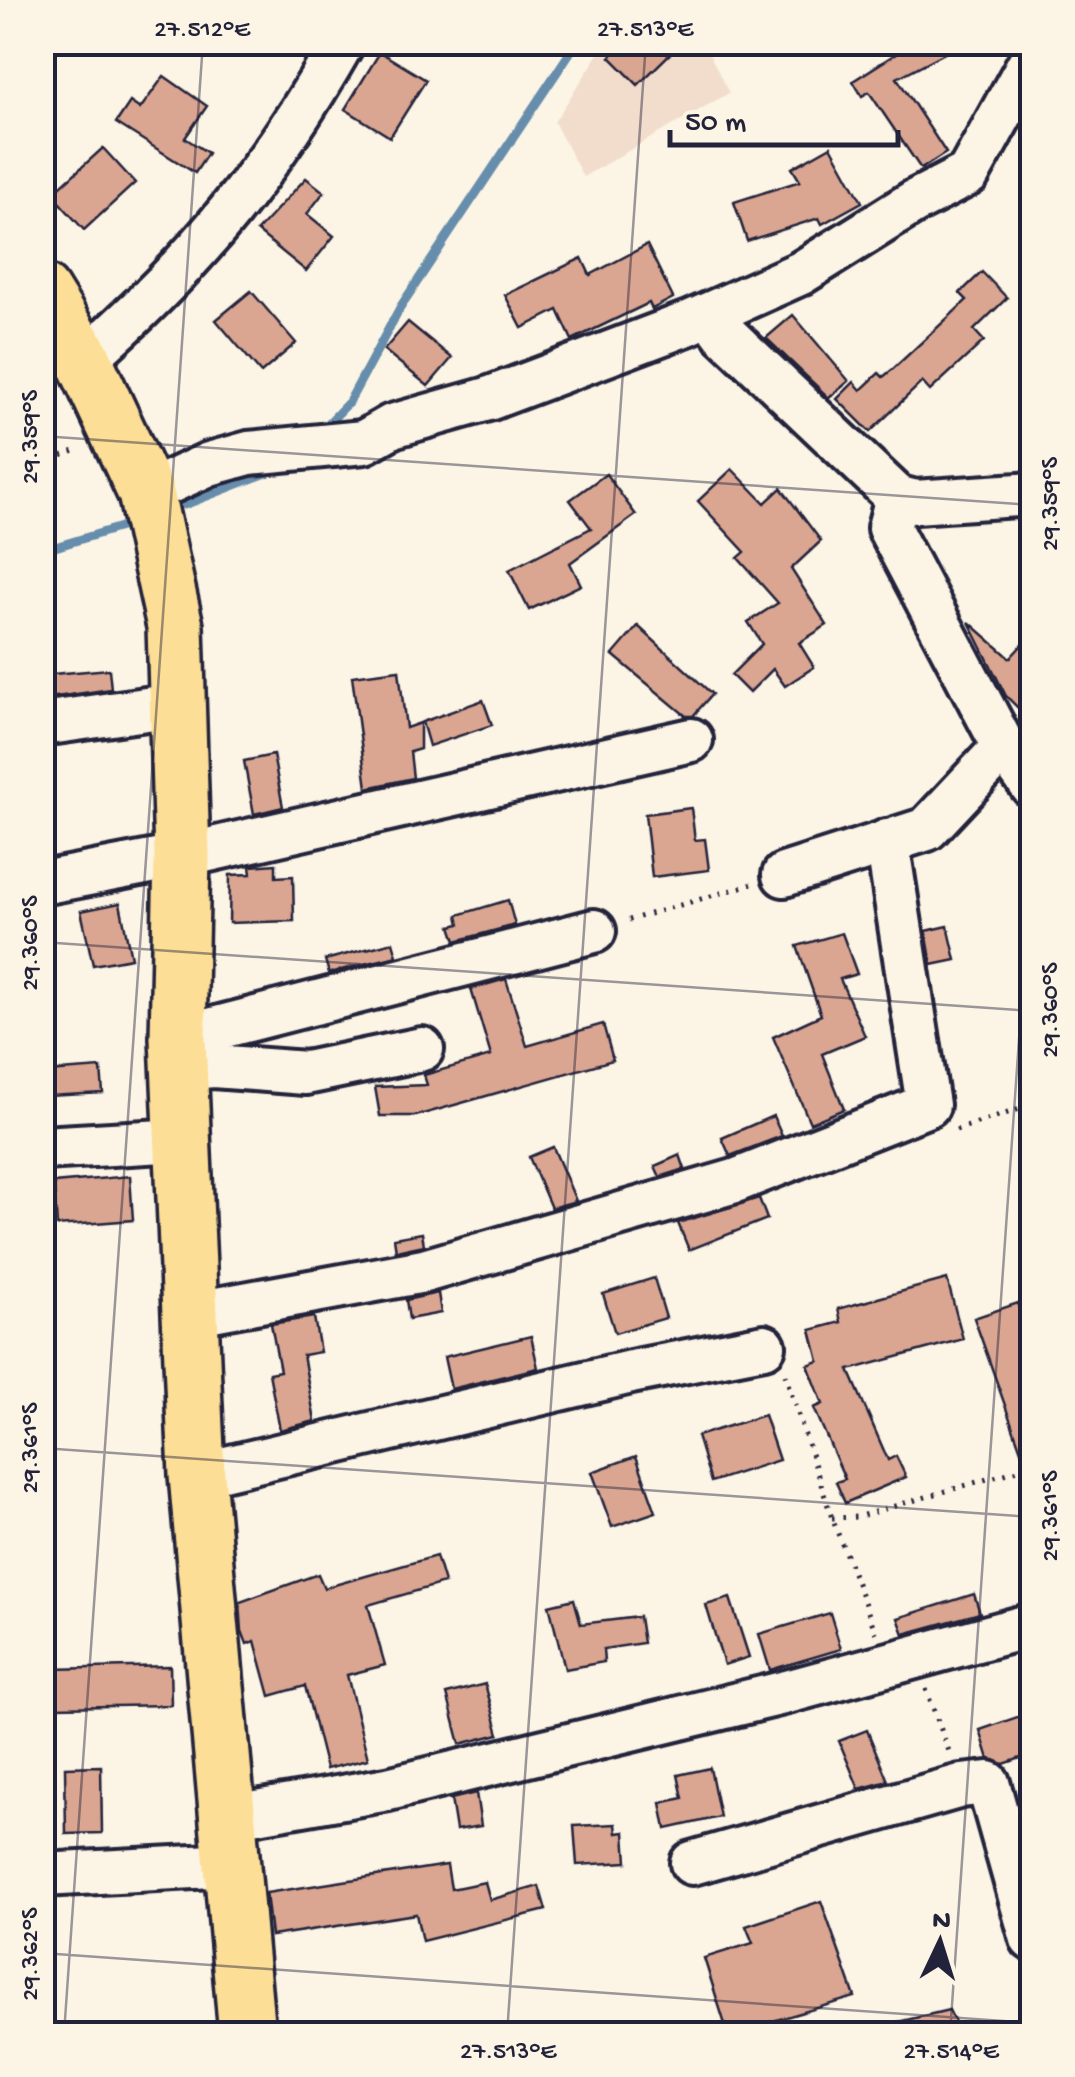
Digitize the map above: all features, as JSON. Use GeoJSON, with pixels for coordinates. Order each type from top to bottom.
{"type":"FeatureCollection","features":[{"type":"Feature","properties":{"kind":"main road"},"geometry":{"type":"LineString","coordinates":[[42,292],[84,360],[146,493],[175,626],[182,856],[178,1053],[197,1475],[247,2034]]}},
{"type":"Feature","properties":{"kind":"street"},"geometry":{"type":"LineString","coordinates":[[84,360],[160,293],[262,174],[344,42]]}},
{"type":"Feature","properties":{"kind":"street"},"geometry":{"type":"LineString","coordinates":[[146,493],[209,464],[249,453],[364,442],[392,426],[488,399],[710,314],[801,273],[914,202],[968,174],[1032,58]]}},
{"type":"Feature","properties":{"kind":"street"},"geometry":{"type":"LineString","coordinates":[[710,314],[724,333],[897,496],[915,502],[1032,494]]}},
{"type":"Feature","properties":{"kind":"street"},"geometry":{"type":"LineString","coordinates":[[897,496],[889,528],[1004,747],[1032,786]]}},
{"type":"Feature","properties":{"kind":"street"},"geometry":{"type":"LineString","coordinates":[[42,724],[180,704]]}},
{"type":"Feature","properties":{"kind":"street"},"geometry":{"type":"LineString","coordinates":[[42,883],[182,856],[691,740]]}},
{"type":"Feature","properties":{"kind":"street"},"geometry":{"type":"LineString","coordinates":[[784,875],[927,829],[1004,747]]}},
{"type":"Feature","properties":{"kind":"street"},"geometry":{"type":"LineString","coordinates":[[190,1314],[424,1272],[735,1181],[928,1105],[887,841]]}},
{"type":"Feature","properties":{"kind":"street"},"geometry":{"type":"LineString","coordinates":[[178,1053],[594,931]]}},
{"type":"Feature","properties":{"kind":"street"},"geometry":{"type":"LineString","coordinates":[[178,1053],[213,1066],[306,1073],[422,1049]]}},
{"type":"Feature","properties":{"kind":"street"},"geometry":{"type":"LineString","coordinates":[[42,1148],[182,1140]]}},
{"type":"Feature","properties":{"kind":"street"},"geometry":{"type":"LineString","coordinates":[[197,1475],[631,1372],[764,1346]]}},
{"type":"Feature","properties":{"kind":"street"},"geometry":{"type":"LineString","coordinates":[[42,1875],[230,1841],[368,1793],[901,1661],[1032,1624]]}},
{"type":"Feature","properties":{"kind":"street"},"geometry":{"type":"LineString","coordinates":[[692,1863],[962,1786],[988,1783],[1032,1940]]}},
{"type":"Feature","properties":{"kind":"path"},"geometry":{"type":"LineString","coordinates":[[594,931],[784,875]]}},
{"type":"Feature","properties":{"kind":"path"},"geometry":{"type":"LineString","coordinates":[[928,1105],[937,1136],[1032,1105]]}},
{"type":"Feature","properties":{"kind":"path"},"geometry":{"type":"LineString","coordinates":[[764,1346],[776,1348],[832,1518],[962,1786]]}},
{"type":"Feature","properties":{"kind":"path"},"geometry":{"type":"LineString","coordinates":[[832,1518],[857,1516],[1032,1466]]}},
{"type":"Feature","properties":{"kind":"shaded area"},"geometry":{"type":"Polygon","coordinates":[[[606,43],[704,43],[729,93],[583,177],[554,122],[606,43]]]}},
{"type":"Feature","properties":{"kind":"building"},"geometry":{"type":"Polygon","coordinates":[[[624,42],[682,42],[638,85],[610,57],[624,42]]]}},
{"type":"Feature","properties":{"kind":"building"},"geometry":{"type":"Polygon","coordinates":[[[895,42],[966,42],[897,78],[946,153],[921,169],[869,92],[862,96],[853,81],[900,51],[895,42]]]}},
{"type":"Feature","properties":{"kind":"building"},"geometry":{"type":"Polygon","coordinates":[[[380,52],[426,80],[390,137],[345,109],[380,52]]]}},
{"type":"Feature","properties":{"kind":"building"},"geometry":{"type":"Polygon","coordinates":[[[164,76],[207,106],[185,138],[208,153],[195,173],[116,123],[130,102],[140,109],[164,76]]]}},
{"type":"Feature","properties":{"kind":"building"},"geometry":{"type":"Polygon","coordinates":[[[831,146],[862,202],[822,224],[819,218],[747,241],[734,202],[800,181],[792,168],[831,146]]]}},
{"type":"Feature","properties":{"kind":"building"},"geometry":{"type":"Polygon","coordinates":[[[103,148],[135,183],[84,230],[52,194],[103,148]]]}},
{"type":"Feature","properties":{"kind":"building"},"geometry":{"type":"Polygon","coordinates":[[[306,178],[324,192],[307,214],[334,236],[306,271],[257,231],[306,178]]]}},
{"type":"Feature","properties":{"kind":"building"},"geometry":{"type":"Polygon","coordinates":[[[647,245],[673,298],[652,309],[649,303],[572,340],[558,310],[522,328],[505,295],[582,258],[590,275],[647,245]]]}},
{"type":"Feature","properties":{"kind":"building"},"geometry":{"type":"Polygon","coordinates":[[[982,272],[1007,298],[974,330],[984,341],[930,391],[922,382],[870,432],[837,399],[854,382],[861,390],[879,373],[883,377],[893,369],[967,300],[960,293],[982,272]]]}},
{"type":"Feature","properties":{"kind":"building"},"geometry":{"type":"Polygon","coordinates":[[[251,291],[296,343],[261,373],[216,320],[251,291]]]}},
{"type":"Feature","properties":{"kind":"building"},"geometry":{"type":"Polygon","coordinates":[[[793,315],[849,381],[829,398],[766,338],[793,315]]]}},
{"type":"Feature","properties":{"kind":"building"},"geometry":{"type":"Polygon","coordinates":[[[408,322],[452,358],[428,386],[384,350],[408,322]]]}},
{"type":"Feature","properties":{"kind":"building"},"geometry":{"type":"Polygon","coordinates":[[[732,469],[765,503],[781,488],[821,541],[791,569],[827,625],[799,643],[814,667],[785,686],[773,669],[749,693],[731,675],[762,644],[748,622],[778,603],[738,558],[745,552],[698,501],[732,469]]]}},
{"type":"Feature","properties":{"kind":"building"},"geometry":{"type":"Polygon","coordinates":[[[606,474],[636,515],[570,563],[581,585],[529,610],[509,570],[591,528],[570,500],[606,474]]]}},
{"type":"Feature","properties":{"kind":"building"},"geometry":{"type":"Polygon","coordinates":[[[969,622],[1010,658],[1032,634],[1032,699],[1021,711],[1006,696],[969,622]]]}},
{"type":"Feature","properties":{"kind":"building"},"geometry":{"type":"Polygon","coordinates":[[[638,626],[712,694],[693,716],[686,716],[613,655],[638,626]]]}},
{"type":"Feature","properties":{"kind":"building"},"geometry":{"type":"Polygon","coordinates":[[[109,669],[111,689],[42,699],[42,675],[109,669]]]}},
{"type":"Feature","properties":{"kind":"building"},"geometry":{"type":"Polygon","coordinates":[[[399,670],[406,728],[420,723],[420,749],[410,752],[413,778],[367,788],[352,676],[399,670]]]}},
{"type":"Feature","properties":{"kind":"building"},"geometry":{"type":"Polygon","coordinates":[[[483,700],[492,725],[429,746],[422,722],[483,700]]]}},
{"type":"Feature","properties":{"kind":"building"},"geometry":{"type":"Polygon","coordinates":[[[273,755],[283,807],[254,814],[244,761],[273,755]]]}},
{"type":"Feature","properties":{"kind":"building"},"geometry":{"type":"Polygon","coordinates":[[[691,808],[695,840],[705,839],[709,870],[652,877],[645,814],[691,808]]]}},
{"type":"Feature","properties":{"kind":"building"},"geometry":{"type":"Polygon","coordinates":[[[276,864],[276,877],[293,876],[294,921],[229,923],[230,875],[251,874],[250,866],[276,864]]]}},
{"type":"Feature","properties":{"kind":"building"},"geometry":{"type":"Polygon","coordinates":[[[508,900],[515,925],[456,941],[451,926],[460,924],[458,915],[508,900]]]}},
{"type":"Feature","properties":{"kind":"building"},"geometry":{"type":"Polygon","coordinates":[[[120,903],[131,958],[93,965],[81,911],[120,903]]]}},
{"type":"Feature","properties":{"kind":"building"},"geometry":{"type":"Polygon","coordinates":[[[948,926],[956,960],[932,965],[926,931],[948,926]]]}},
{"type":"Feature","properties":{"kind":"building"},"geometry":{"type":"Polygon","coordinates":[[[842,933],[857,974],[840,979],[865,1036],[822,1054],[844,1109],[810,1123],[773,1037],[821,1015],[797,946],[842,933]]]}},
{"type":"Feature","properties":{"kind":"building"},"geometry":{"type":"Polygon","coordinates":[[[393,942],[397,956],[329,973],[325,960],[393,942]]]}},
{"type":"Feature","properties":{"kind":"building"},"geometry":{"type":"Polygon","coordinates":[[[506,979],[527,1046],[603,1024],[613,1060],[416,1116],[380,1116],[375,1087],[427,1085],[424,1075],[491,1056],[471,989],[506,979]]]}},
{"type":"Feature","properties":{"kind":"building"},"geometry":{"type":"Polygon","coordinates":[[[101,1068],[103,1093],[48,1096],[47,1072],[101,1068]]]}},
{"type":"Feature","properties":{"kind":"building"},"geometry":{"type":"Polygon","coordinates":[[[773,1116],[782,1136],[730,1156],[722,1138],[773,1116]]]}},
{"type":"Feature","properties":{"kind":"building"},"geometry":{"type":"Polygon","coordinates":[[[553,1147],[576,1201],[551,1208],[529,1157],[553,1147]]]}},
{"type":"Feature","properties":{"kind":"building"},"geometry":{"type":"Polygon","coordinates":[[[680,1155],[685,1169],[660,1177],[655,1166],[680,1155]]]}},
{"type":"Feature","properties":{"kind":"building"},"geometry":{"type":"Polygon","coordinates":[[[130,1176],[133,1220],[57,1226],[54,1183],[130,1176]]]}},
{"type":"Feature","properties":{"kind":"building"},"geometry":{"type":"Polygon","coordinates":[[[759,1198],[767,1219],[689,1250],[678,1223],[759,1198]]]}},
{"type":"Feature","properties":{"kind":"building"},"geometry":{"type":"Polygon","coordinates":[[[422,1233],[424,1245],[396,1251],[394,1238],[422,1233]]]}},
{"type":"Feature","properties":{"kind":"building"},"geometry":{"type":"Polygon","coordinates":[[[654,1278],[666,1318],[615,1333],[603,1294],[654,1278]]]}},
{"type":"Feature","properties":{"kind":"building"},"geometry":{"type":"Polygon","coordinates":[[[947,1279],[963,1339],[849,1370],[888,1460],[896,1456],[906,1477],[845,1503],[836,1482],[845,1479],[814,1408],[823,1404],[808,1365],[819,1361],[811,1330],[841,1322],[838,1309],[947,1279]]]}},
{"type":"Feature","properties":{"kind":"building"},"geometry":{"type":"Polygon","coordinates":[[[438,1293],[441,1313],[409,1319],[406,1300],[438,1293]]]}},
{"type":"Feature","properties":{"kind":"building"},"geometry":{"type":"Polygon","coordinates":[[[1018,1303],[1032,1342],[1029,1473],[974,1318],[1018,1303]]]}},
{"type":"Feature","properties":{"kind":"building"},"geometry":{"type":"Polygon","coordinates":[[[314,1317],[320,1352],[303,1355],[315,1421],[280,1430],[269,1373],[280,1371],[271,1324],[314,1317]]]}},
{"type":"Feature","properties":{"kind":"building"},"geometry":{"type":"Polygon","coordinates":[[[531,1336],[538,1368],[451,1389],[444,1357],[531,1336]]]}},
{"type":"Feature","properties":{"kind":"building"},"geometry":{"type":"Polygon","coordinates":[[[764,1415],[779,1460],[711,1482],[697,1436],[764,1415]]]}},
{"type":"Feature","properties":{"kind":"building"},"geometry":{"type":"Polygon","coordinates":[[[636,1456],[656,1512],[612,1527],[592,1472],[636,1456]]]}},
{"type":"Feature","properties":{"kind":"building"},"geometry":{"type":"Polygon","coordinates":[[[436,1556],[444,1583],[368,1605],[385,1665],[347,1675],[368,1759],[326,1769],[305,1686],[270,1696],[255,1641],[247,1644],[242,1631],[240,1602],[318,1574],[324,1588],[436,1556]]]}},
{"type":"Feature","properties":{"kind":"building"},"geometry":{"type":"Polygon","coordinates":[[[974,1594],[980,1613],[904,1634],[898,1618],[974,1594]]]}},
{"type":"Feature","properties":{"kind":"building"},"geometry":{"type":"Polygon","coordinates":[[[730,1598],[749,1657],[724,1665],[706,1605],[730,1598]]]}},
{"type":"Feature","properties":{"kind":"building"},"geometry":{"type":"Polygon","coordinates":[[[574,1599],[581,1624],[639,1617],[643,1643],[603,1649],[604,1662],[565,1669],[549,1605],[574,1599]]]}},
{"type":"Feature","properties":{"kind":"building"},"geometry":{"type":"Polygon","coordinates":[[[830,1613],[841,1649],[770,1670],[759,1634],[830,1613]]]}},
{"type":"Feature","properties":{"kind":"building"},"geometry":{"type":"Polygon","coordinates":[[[170,1666],[171,1705],[54,1707],[53,1669],[170,1666]]]}},
{"type":"Feature","properties":{"kind":"building"},"geometry":{"type":"Polygon","coordinates":[[[485,1684],[499,1734],[460,1744],[447,1694],[485,1684]]]}},
{"type":"Feature","properties":{"kind":"building"},"geometry":{"type":"Polygon","coordinates":[[[1032,1712],[1032,1754],[1004,1764],[989,1759],[980,1730],[1032,1712]]]}},
{"type":"Feature","properties":{"kind":"building"},"geometry":{"type":"Polygon","coordinates":[[[867,1730],[888,1781],[859,1789],[839,1741],[867,1730]]]}},
{"type":"Feature","properties":{"kind":"building"},"geometry":{"type":"Polygon","coordinates":[[[101,1766],[102,1833],[66,1834],[65,1767],[101,1766]]]}},
{"type":"Feature","properties":{"kind":"building"},"geometry":{"type":"Polygon","coordinates":[[[710,1768],[720,1817],[666,1829],[661,1803],[683,1798],[678,1775],[710,1768]]]}},
{"type":"Feature","properties":{"kind":"building"},"geometry":{"type":"Polygon","coordinates":[[[476,1793],[481,1826],[456,1830],[451,1799],[476,1793]]]}},
{"type":"Feature","properties":{"kind":"building"},"geometry":{"type":"Polygon","coordinates":[[[616,1824],[617,1833],[625,1832],[627,1862],[577,1865],[574,1826],[616,1824]]]}},
{"type":"Feature","properties":{"kind":"building"},"geometry":{"type":"Polygon","coordinates":[[[447,1865],[451,1889],[485,1882],[490,1900],[539,1886],[546,1910],[422,1941],[416,1914],[271,1936],[266,1893],[447,1865]]]}},
{"type":"Feature","properties":{"kind":"building"},"geometry":{"type":"Polygon","coordinates":[[[821,1901],[855,1997],[728,2034],[704,1958],[753,1943],[746,1926],[821,1901]]]}},
{"type":"Feature","properties":{"kind":"building"},"geometry":{"type":"Polygon","coordinates":[[[949,2010],[961,2034],[886,2034],[885,2025],[949,2010]]]}},
{"type":"Feature","properties":{"kind":"waterway"},"geometry":{"type":"LineString","coordinates":[[321,431],[349,402],[401,306],[577,42]]}},
{"type":"Feature","properties":{"kind":"waterway"},"geometry":{"type":"LineString","coordinates":[[184,505],[274,470]]}},
{"type":"Feature","properties":{"kind":"waterway"},"geometry":{"type":"LineString","coordinates":[[42,551],[124,526]]}}]}
